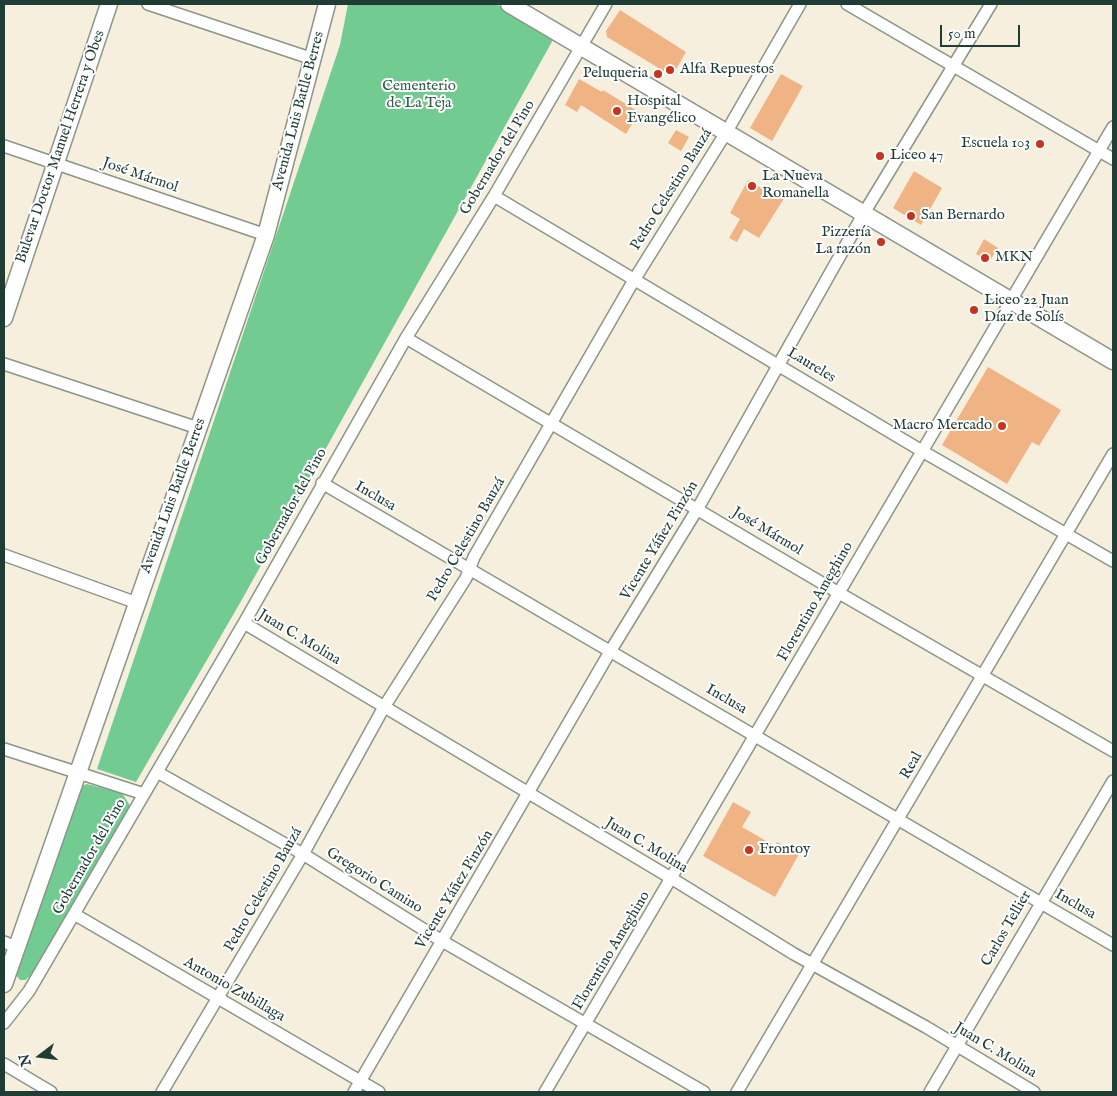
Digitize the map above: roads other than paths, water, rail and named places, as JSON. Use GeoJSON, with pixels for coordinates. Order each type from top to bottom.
{"type":"FeatureCollection","features":[{"type":"Feature","properties":{"kind":"main road","name":"Bulevar Doctor Manuel Herrera y Obes"},"geometry":{"type":"LineString","coordinates":[[4,318],[54,163],[109,4]]}},
{"type":"Feature","properties":{"kind":"main road","name":"Avenida Luis Batlle Berres"},"geometry":{"type":"LineString","coordinates":[[4,984],[10,944],[78,774],[266,235],[328,4]]}},
{"type":"Feature","properties":{"kind":"main road"},"geometry":{"type":"LineString","coordinates":[[509,4],[727,131],[1113,361]]}},
{"type":"Feature","properties":{"kind":"street"},"geometry":{"type":"LineString","coordinates":[[148,4],[313,58]]}},
{"type":"Feature","properties":{"kind":"street","name":"Gobernador del Pino"},"geometry":{"type":"LineString","coordinates":[[4,1023],[29,992],[244,623],[406,338],[494,196],[606,4]]}},
{"type":"Feature","properties":{"kind":"street","name":"Pedro Celestino Bauzá"},"geometry":{"type":"LineString","coordinates":[[162,1092],[302,854],[384,706],[469,569],[634,280],[727,131],[800,4]]}},
{"type":"Feature","properties":{"kind":"street"},"geometry":{"type":"LineString","coordinates":[[847,4],[955,65],[1113,159]]}},
{"type":"Feature","properties":{"kind":"street","name":"Vicente Yáñez Pinzón"},"geometry":{"type":"LineString","coordinates":[[354,1092],[611,650],[698,508],[781,364],[864,213],[991,4]]}},
{"type":"Feature","properties":{"kind":"street","name":"Florentino Ameghino"},"geometry":{"type":"LineString","coordinates":[[546,1092],[1113,127]]}},
{"type":"Feature","properties":{"kind":"street","name":"José Mármol"},"geometry":{"type":"LineString","coordinates":[[4,146],[266,235]]}},
{"type":"Feature","properties":{"kind":"street","name":"Laureles"},"geometry":{"type":"LineString","coordinates":[[494,196],[1113,561]]}},
{"type":"Feature","properties":{"kind":"street","name":"José Mármol"},"geometry":{"type":"LineString","coordinates":[[406,338],[698,508],[839,593],[1113,751]]}},
{"type":"Feature","properties":{"kind":"street"},"geometry":{"type":"LineString","coordinates":[[4,364],[198,428]]}},
{"type":"Feature","properties":{"kind":"street","name":"Real"},"geometry":{"type":"LineString","coordinates":[[738,1092],[1113,454]]}},
{"type":"Feature","properties":{"kind":"street","name":"Inclusa"},"geometry":{"type":"LineString","coordinates":[[322,483],[611,650],[1113,945]]}},
{"type":"Feature","properties":{"kind":"street"},"geometry":{"type":"LineString","coordinates":[[4,555],[137,602]]}},
{"type":"Feature","properties":{"kind":"street","name":"Juan C. Molina"},"geometry":{"type":"LineString","coordinates":[[244,623],[813,964],[1034,1092]]}},
{"type":"Feature","properties":{"kind":"street"},"geometry":{"type":"LineString","coordinates":[[4,749],[144,794]]}},
{"type":"Feature","properties":{"kind":"street","name":"Gregorio Camino"},"geometry":{"type":"LineString","coordinates":[[157,772],[302,854],[442,941],[704,1092]]}},
{"type":"Feature","properties":{"kind":"street","name":"Carlos Tellier"},"geometry":{"type":"LineString","coordinates":[[930,1092],[1040,902],[1113,781]]}},
{"type":"Feature","properties":{"kind":"street","name":"Antonio Zubillaga"},"geometry":{"type":"LineString","coordinates":[[74,914],[379,1092]]}},
{"type":"Feature","properties":{"kind":"street"},"geometry":{"type":"LineString","coordinates":[[4,1064],[51,1092]]}},
{"type":"Feature","properties":{"kind":"place","name":"Alfa Repuestos"},"geometry":{"type":"Point","coordinates":[670,70]}},
{"type":"Feature","properties":{"kind":"place","name":"Peluqueria"},"geometry":{"type":"Point","coordinates":[658,74]}},
{"type":"Feature","properties":{"kind":"place","name":"Hospital Evangélico"},"geometry":{"type":"Point","coordinates":[617,111]}},
{"type":"Feature","properties":{"kind":"place","name":"Escuela 103"},"geometry":{"type":"Point","coordinates":[1040,144]}},
{"type":"Feature","properties":{"kind":"place","name":"Liceo 47"},"geometry":{"type":"Point","coordinates":[880,156]}},
{"type":"Feature","properties":{"kind":"place","name":"La Nueva Romanella"},"geometry":{"type":"Point","coordinates":[752,186]}},
{"type":"Feature","properties":{"kind":"place","name":"San Bernardo"},"geometry":{"type":"Point","coordinates":[911,216]}},
{"type":"Feature","properties":{"kind":"place","name":"Pizzería La razón"},"geometry":{"type":"Point","coordinates":[881,242]}},
{"type":"Feature","properties":{"kind":"place","name":"MKN"},"geometry":{"type":"Point","coordinates":[985,258]}},
{"type":"Feature","properties":{"kind":"place","name":"Liceo 22 Juan Díaz de Solís"},"geometry":{"type":"Point","coordinates":[974,310]}},
{"type":"Feature","properties":{"kind":"place","name":"Macro Mercado"},"geometry":{"type":"Point","coordinates":[1002,426]}},
{"type":"Feature","properties":{"kind":"place","name":"Frontoy"},"geometry":{"type":"Point","coordinates":[749,850]}},
{"type":"Feature","properties":{"kind":"park label","name":"Cementerio de La Teja"},"geometry":{"type":"Point","coordinates":[419,96]}}]}
